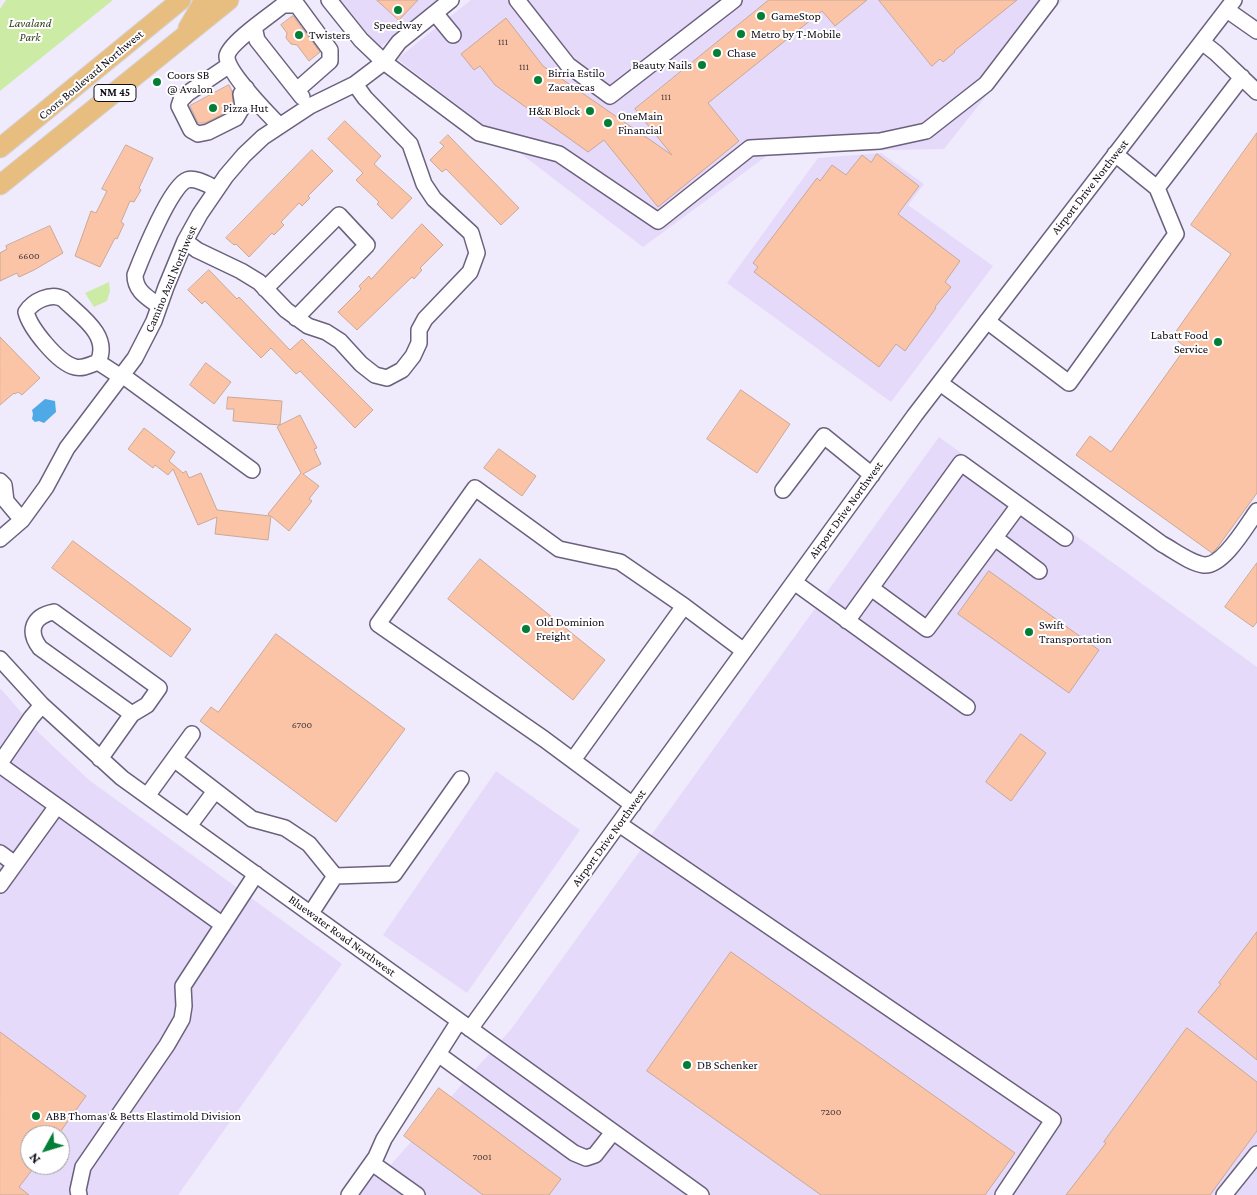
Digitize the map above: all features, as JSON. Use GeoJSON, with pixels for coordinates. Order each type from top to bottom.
{"type":"FeatureCollection","features":[{"type":"Feature","properties":{"kind":"main road","name":"Coors Boulevard Northwest"},"geometry":{"type":"LineString","coordinates":[[0,148],[180,0]]}},
{"type":"Feature","properties":{"kind":"main road"},"geometry":{"type":"LineString","coordinates":[[183,37],[202,4],[207,0]]}},
{"type":"Feature","properties":{"kind":"main road","name":"NM 45"},"geometry":{"type":"LineString","coordinates":[[0,185],[229,0]]}},
{"type":"Feature","properties":{"kind":"street"},"geometry":{"type":"LineString","coordinates":[[330,0],[361,40],[384,62],[479,133],[559,154],[658,221],[750,148],[880,141],[926,131],[986,84],[1050,0]]}},
{"type":"Feature","properties":{"kind":"street","name":"Camino Azul Northwest"},"geometry":{"type":"LineString","coordinates":[[0,539],[22,520],[46,487],[67,448],[122,376],[142,346],[154,321],[185,241],[216,189],[244,155],[263,138],[310,106],[355,84],[384,62],[399,42],[451,0]]}},
{"type":"Feature","properties":{"kind":"street"},"geometry":{"type":"LineString","coordinates":[[516,0],[568,65],[610,96],[734,0]]}},
{"type":"Feature","properties":{"kind":"street"},"geometry":{"type":"LineString","coordinates":[[280,126],[228,66],[227,56],[230,49],[254,27],[284,5],[297,6],[330,50],[330,60],[297,90]]}},
{"type":"Feature","properties":{"kind":"street"},"geometry":{"type":"LineString","coordinates":[[1230,5],[1257,31]]}},
{"type":"Feature","properties":{"kind":"street","name":"Airport Drive Northwest"},"geometry":{"type":"LineString","coordinates":[[349,1195],[372,1163],[384,1139],[438,1054],[465,1025],[619,824],[872,474],[1230,5]]}},
{"type":"Feature","properties":{"kind":"street"},"geometry":{"type":"LineString","coordinates":[[436,12],[452,35]]}},
{"type":"Feature","properties":{"kind":"street"},"geometry":{"type":"LineString","coordinates":[[254,27],[257,40],[310,106]]}},
{"type":"Feature","properties":{"kind":"street"},"geometry":{"type":"LineString","coordinates":[[1202,42],[1257,92]]}},
{"type":"Feature","properties":{"kind":"street"},"geometry":{"type":"LineString","coordinates":[[228,66],[188,93],[181,100],[179,106],[191,130],[198,134],[208,132],[236,118],[243,106],[241,94],[246,88]]}},
{"type":"Feature","properties":{"kind":"street"},"geometry":{"type":"LineString","coordinates":[[1157,188],[1242,78]]}},
{"type":"Feature","properties":{"kind":"street"},"geometry":{"type":"LineString","coordinates":[[185,241],[197,250],[242,271],[265,289],[296,318],[308,326],[326,332],[340,341],[361,364],[375,375],[387,378],[402,370],[413,356],[419,343],[419,330],[425,319],[470,272],[477,252],[471,233],[434,199],[424,184],[410,144],[365,98],[355,84]]}},
{"type":"Feature","properties":{"kind":"street"},"geometry":{"type":"LineString","coordinates":[[987,321],[1069,383],[1176,234],[1157,188],[1115,154]]}},
{"type":"Feature","properties":{"kind":"street"},"geometry":{"type":"LineString","coordinates":[[159,306],[140,292],[135,283],[134,275],[155,228],[178,186],[188,179],[197,180],[216,189]]}},
{"type":"Feature","properties":{"kind":"street"},"geometry":{"type":"LineString","coordinates":[[265,289],[339,215],[367,245],[296,318]]}},
{"type":"Feature","properties":{"kind":"street"},"geometry":{"type":"LineString","coordinates":[[50,296],[57,296],[63,299],[97,332],[102,347],[98,362],[82,368],[73,367],[52,352],[28,321],[26,312],[30,306],[50,296]]}},
{"type":"Feature","properties":{"kind":"street"},"geometry":{"type":"LineString","coordinates":[[98,362],[122,376],[252,470]]}},
{"type":"Feature","properties":{"kind":"street"},"geometry":{"type":"LineString","coordinates":[[940,383],[1154,539],[1190,559],[1206,565],[1215,563],[1226,553],[1257,511]]}},
{"type":"Feature","properties":{"kind":"street"},"geometry":{"type":"LineString","coordinates":[[783,490],[824,436],[872,474]]}},
{"type":"Feature","properties":{"kind":"street"},"geometry":{"type":"LineString","coordinates":[[847,621],[961,463],[1065,538]]}},
{"type":"Feature","properties":{"kind":"street"},"geometry":{"type":"LineString","coordinates":[[0,481],[4,485],[3,503],[22,520]]}},
{"type":"Feature","properties":{"kind":"street"},"geometry":{"type":"LineString","coordinates":[[633,805],[378,624],[475,488],[559,549],[620,562],[684,606],[744,652]]}},
{"type":"Feature","properties":{"kind":"street"},"geometry":{"type":"LineString","coordinates":[[871,588],[928,629],[1019,505]]}},
{"type":"Feature","properties":{"kind":"street"},"geometry":{"type":"LineString","coordinates":[[995,538],[1039,571]]}},
{"type":"Feature","properties":{"kind":"street"},"geometry":{"type":"LineString","coordinates":[[794,582],[967,707]]}},
{"type":"Feature","properties":{"kind":"street"},"geometry":{"type":"LineString","coordinates":[[572,760],[684,606]]}},
{"type":"Feature","properties":{"kind":"street"},"geometry":{"type":"LineString","coordinates":[[100,758],[132,714],[147,705],[159,688],[54,612],[46,614],[39,619],[33,628],[32,634],[40,648],[132,714]]}},
{"type":"Feature","properties":{"kind":"street","name":"Bluewater Road Northwest"},"geometry":{"type":"LineString","coordinates":[[0,659],[42,705],[100,758],[147,796],[701,1195]]}},
{"type":"Feature","properties":{"kind":"street"},"geometry":{"type":"LineString","coordinates":[[42,705],[0,764],[223,925]]}},
{"type":"Feature","properties":{"kind":"street"},"geometry":{"type":"LineString","coordinates":[[147,796],[192,734]]}},
{"type":"Feature","properties":{"kind":"street"},"geometry":{"type":"LineString","coordinates":[[174,760],[252,819],[285,828],[309,844],[335,876]]}},
{"type":"Feature","properties":{"kind":"street"},"geometry":{"type":"LineString","coordinates":[[335,876],[394,874],[461,779]]}},
{"type":"Feature","properties":{"kind":"street"},"geometry":{"type":"LineString","coordinates":[[189,826],[215,791]]}},
{"type":"Feature","properties":{"kind":"street"},"geometry":{"type":"LineString","coordinates":[[0,885],[57,806]]}},
{"type":"Feature","properties":{"kind":"street"},"geometry":{"type":"LineString","coordinates":[[619,824],[1053,1120],[1004,1195]]}},
{"type":"Feature","properties":{"kind":"street"},"geometry":{"type":"LineString","coordinates":[[0,853],[15,864]]}},
{"type":"Feature","properties":{"kind":"street"},"geometry":{"type":"LineString","coordinates":[[79,1195],[78,1190],[83,1167],[157,1060],[182,1020],[184,986],[256,874]]}},
{"type":"Feature","properties":{"kind":"street"},"geometry":{"type":"LineString","coordinates":[[311,914],[335,876]]}},
{"type":"Feature","properties":{"kind":"street"},"geometry":{"type":"LineString","coordinates":[[438,1054],[574,1153],[586,1158],[595,1155],[613,1132]]}},
{"type":"Feature","properties":{"kind":"street"},"geometry":{"type":"LineString","coordinates":[[1224,1195],[1257,1154]]}},
{"type":"Feature","properties":{"kind":"street"},"geometry":{"type":"LineString","coordinates":[[372,1163],[417,1195]]}},
{"type":"Feature","properties":{"kind":"shaded area","name":"Speedway"},"geometry":{"type":"Polygon","coordinates":[[[341,0],[439,0],[379,48],[341,0]]]}},
{"type":"Feature","properties":{"kind":"shaded area"},"geometry":{"type":"Polygon","coordinates":[[[471,0],[1062,0],[944,149],[772,152],[643,247],[397,59],[471,0]]]}},
{"type":"Feature","properties":{"kind":"shaded area"},"geometry":{"type":"Polygon","coordinates":[[[881,153],[924,184],[908,205],[993,266],[891,402],[727,283],[818,158],[881,153]]]}},
{"type":"Feature","properties":{"kind":"shaded area"},"geometry":{"type":"Polygon","coordinates":[[[939,437],[1257,667],[1257,1195],[356,1195],[372,1173],[379,1178],[512,1028],[939,437]]]}},
{"type":"Feature","properties":{"kind":"shaded area"},"geometry":{"type":"Polygon","coordinates":[[[0,688],[40,734],[89,780],[342,964],[178,1195],[0,1195],[0,688]]]}},
{"type":"Feature","properties":{"kind":"shaded area"},"geometry":{"type":"Polygon","coordinates":[[[496,771],[580,830],[467,993],[383,935],[496,771]]]}},
{"type":"Feature","properties":{"kind":"green space","name":"Lavaland Park"},"geometry":{"type":"Polygon","coordinates":[[[6,0],[113,0],[0,91],[0,9],[6,0]]]}},
{"type":"Feature","properties":{"kind":"green space"},"geometry":{"type":"Polygon","coordinates":[[[109,282],[110,291],[107,301],[94,307],[85,293],[109,282]]]}},
{"type":"Feature","properties":{"kind":"water"},"geometry":{"type":"Polygon","coordinates":[[[45,399],[55,401],[56,412],[44,423],[35,422],[32,419],[32,410],[45,399]]]}},
{"type":"Feature","properties":{"kind":"building","name":"Speedway"},"geometry":{"type":"Polygon","coordinates":[[[377,0],[418,0],[399,20],[377,0]]]}},
{"type":"Feature","properties":{"kind":"building"},"geometry":{"type":"Polygon","coordinates":[[[769,0],[867,0],[835,26],[822,11],[708,103],[739,141],[658,207],[604,140],[588,152],[495,85],[480,66],[474,70],[461,54],[506,18],[543,66],[672,155],[635,109],[769,0]]]}},
{"type":"Feature","properties":{"kind":"building"},"geometry":{"type":"Polygon","coordinates":[[[879,0],[1017,0],[943,62],[940,59],[932,66],[879,0]]]}},
{"type":"Feature","properties":{"kind":"building","name":"Twisters"},"geometry":{"type":"Polygon","coordinates":[[[293,16],[320,52],[309,61],[297,45],[291,44],[286,38],[287,33],[281,25],[293,16]]]}},
{"type":"Feature","properties":{"kind":"building","name":"Pizza Hut"},"geometry":{"type":"Polygon","coordinates":[[[229,85],[232,91],[233,104],[229,111],[205,123],[198,123],[190,106],[229,85]]]}},
{"type":"Feature","properties":{"kind":"building"},"geometry":{"type":"Polygon","coordinates":[[[345,121],[381,156],[374,164],[412,198],[392,219],[377,204],[379,202],[356,180],[363,173],[328,139],[345,121]]]}},
{"type":"Feature","properties":{"kind":"building","name":"Labatt Food Service"},"geometry":{"type":"Polygon","coordinates":[[[1257,133],[1257,493],[1212,553],[1076,455],[1090,436],[1111,452],[1186,347],[1172,337],[1231,254],[1191,225],[1257,133]]]}},
{"type":"Feature","properties":{"kind":"building"},"geometry":{"type":"Polygon","coordinates":[[[448,135],[519,208],[501,225],[446,169],[442,172],[430,160],[444,146],[440,143],[448,135]]]}},
{"type":"Feature","properties":{"kind":"building"},"geometry":{"type":"Polygon","coordinates":[[[126,145],[153,158],[139,188],[141,190],[134,202],[130,201],[121,222],[124,224],[100,267],[75,256],[91,211],[96,213],[107,191],[102,189],[126,145]]]}},
{"type":"Feature","properties":{"kind":"building"},"geometry":{"type":"Polygon","coordinates":[[[312,150],[333,171],[308,196],[310,198],[302,206],[299,203],[281,222],[284,225],[274,235],[272,233],[249,257],[236,244],[234,245],[226,238],[312,150]]]}},
{"type":"Feature","properties":{"kind":"building"},"geometry":{"type":"Polygon","coordinates":[[[877,154],[919,186],[898,214],[960,261],[945,282],[951,287],[905,351],[896,344],[879,367],[754,272],[758,267],[753,263],[817,178],[820,181],[832,165],[846,175],[862,155],[871,162],[877,154]]]}},
{"type":"Feature","properties":{"kind":"building"},"geometry":{"type":"Polygon","coordinates":[[[422,224],[443,245],[420,268],[422,270],[414,279],[412,277],[357,330],[338,312],[361,289],[359,286],[369,276],[371,279],[422,224]]]}},
{"type":"Feature","properties":{"kind":"building"},"geometry":{"type":"Polygon","coordinates":[[[50,226],[63,253],[19,277],[17,273],[0,281],[0,253],[7,249],[6,246],[50,226]]]}},
{"type":"Feature","properties":{"kind":"building"},"geometry":{"type":"Polygon","coordinates":[[[209,270],[237,299],[239,297],[290,350],[302,339],[373,410],[355,428],[300,371],[296,374],[271,348],[261,358],[205,301],[202,304],[188,290],[209,270]]]}},
{"type":"Feature","properties":{"kind":"building"},"geometry":{"type":"Polygon","coordinates":[[[0,337],[40,378],[22,395],[18,392],[14,393],[0,405],[0,337]]]}},
{"type":"Feature","properties":{"kind":"building"},"geometry":{"type":"Polygon","coordinates":[[[206,363],[231,382],[214,404],[190,385],[206,363]]]}},
{"type":"Feature","properties":{"kind":"building"},"geometry":{"type":"Polygon","coordinates":[[[741,390],[790,424],[757,473],[707,439],[741,390]]]}},
{"type":"Feature","properties":{"kind":"building"},"geometry":{"type":"Polygon","coordinates":[[[228,397],[282,401],[280,425],[233,421],[234,409],[227,409],[228,397]]]}},
{"type":"Feature","properties":{"kind":"building"},"geometry":{"type":"Polygon","coordinates":[[[300,415],[317,448],[314,449],[321,464],[303,474],[319,486],[309,499],[312,501],[289,531],[271,516],[268,540],[215,534],[217,517],[198,525],[173,469],[168,475],[155,465],[153,468],[128,449],[144,428],[175,452],[169,461],[183,473],[186,471],[189,478],[201,473],[217,510],[270,516],[268,514],[301,473],[277,427],[300,415]]]}},
{"type":"Feature","properties":{"kind":"building"},"geometry":{"type":"Polygon","coordinates":[[[499,449],[536,476],[522,496],[484,468],[499,449]]]}},
{"type":"Feature","properties":{"kind":"building"},"geometry":{"type":"Polygon","coordinates":[[[73,541],[191,629],[171,657],[52,568],[73,541]]]}},
{"type":"Feature","properties":{"kind":"building","name":"Old Dominion Freight"},"geometry":{"type":"Polygon","coordinates":[[[480,559],[605,660],[573,700],[448,599],[480,559]]]}},
{"type":"Feature","properties":{"kind":"building"},"geometry":{"type":"Polygon","coordinates":[[[1257,563],[1257,622],[1253,627],[1225,607],[1257,563]]]}},
{"type":"Feature","properties":{"kind":"building","name":"Swift Transportation"},"geometry":{"type":"Polygon","coordinates":[[[989,571],[1099,650],[1069,693],[958,614],[989,571]]]}},
{"type":"Feature","properties":{"kind":"building"},"geometry":{"type":"Polygon","coordinates":[[[276,634],[405,729],[336,822],[200,721],[211,707],[218,712],[276,634]]]}},
{"type":"Feature","properties":{"kind":"building"},"geometry":{"type":"Polygon","coordinates":[[[1021,734],[1046,753],[1011,801],[986,782],[1021,734]]]}},
{"type":"Feature","properties":{"kind":"building"},"geometry":{"type":"Polygon","coordinates":[[[1257,932],[1257,1060],[1198,1012],[1221,984],[1219,983],[1257,932]]]}},
{"type":"Feature","properties":{"kind":"building"},"geometry":{"type":"Polygon","coordinates":[[[731,952],[1015,1153],[985,1195],[821,1195],[647,1071],[731,952]]]}},
{"type":"Feature","properties":{"kind":"building"},"geometry":{"type":"Polygon","coordinates":[[[1187,1028],[1257,1082],[1257,1131],[1210,1195],[1066,1195],[1106,1143],[1104,1142],[1187,1028]]]}},
{"type":"Feature","properties":{"kind":"building","name":"ABB Thomas & Betts Elastimold Division"},"geometry":{"type":"Polygon","coordinates":[[[0,1032],[86,1096],[65,1125],[20,1125],[20,1175],[28,1175],[19,1187],[29,1195],[0,1195],[0,1032]]]}},
{"type":"Feature","properties":{"kind":"building"},"geometry":{"type":"Polygon","coordinates":[[[439,1088],[561,1179],[549,1195],[483,1195],[404,1136],[439,1088]]]}},
{"type":"Feature","properties":{"kind":"place","name":"Speedway"},"geometry":{"type":"Point","coordinates":[398,10]}},
{"type":"Feature","properties":{"kind":"place","name":"GameStop"},"geometry":{"type":"Point","coordinates":[761,16]}},
{"type":"Feature","properties":{"kind":"place","name":"Metro by T-Mobile"},"geometry":{"type":"Point","coordinates":[741,34]}},
{"type":"Feature","properties":{"kind":"place","name":"Twisters"},"geometry":{"type":"Point","coordinates":[299,35]}},
{"type":"Feature","properties":{"kind":"place","name":"Chase"},"geometry":{"type":"Point","coordinates":[717,53]}},
{"type":"Feature","properties":{"kind":"place","name":"Beauty Nails"},"geometry":{"type":"Point","coordinates":[702,65]}},
{"type":"Feature","properties":{"kind":"place","name":"Birria Estilo Zacatecas"},"geometry":{"type":"Point","coordinates":[538,80]}},
{"type":"Feature","properties":{"kind":"place","name":"Coors SB @ Avalon"},"geometry":{"type":"Point","coordinates":[157,82]}},
{"type":"Feature","properties":{"kind":"place","name":"Pizza Hut"},"geometry":{"type":"Point","coordinates":[213,108]}},
{"type":"Feature","properties":{"kind":"place","name":"H&R Block"},"geometry":{"type":"Point","coordinates":[590,111]}},
{"type":"Feature","properties":{"kind":"place","name":"OneMain Financial"},"geometry":{"type":"Point","coordinates":[608,123]}},
{"type":"Feature","properties":{"kind":"place","name":"Labatt Food Service"},"geometry":{"type":"Point","coordinates":[1218,342]}},
{"type":"Feature","properties":{"kind":"place","name":"Old Dominion Freight"},"geometry":{"type":"Point","coordinates":[526,629]}},
{"type":"Feature","properties":{"kind":"place","name":"Swift Transportation"},"geometry":{"type":"Point","coordinates":[1029,632]}},
{"type":"Feature","properties":{"kind":"place","name":"DB Schenker"},"geometry":{"type":"Point","coordinates":[687,1065]}},
{"type":"Feature","properties":{"kind":"place","name":"ABB Thomas & Betts Elastimold Division"},"geometry":{"type":"Point","coordinates":[36,1116]}}]}
